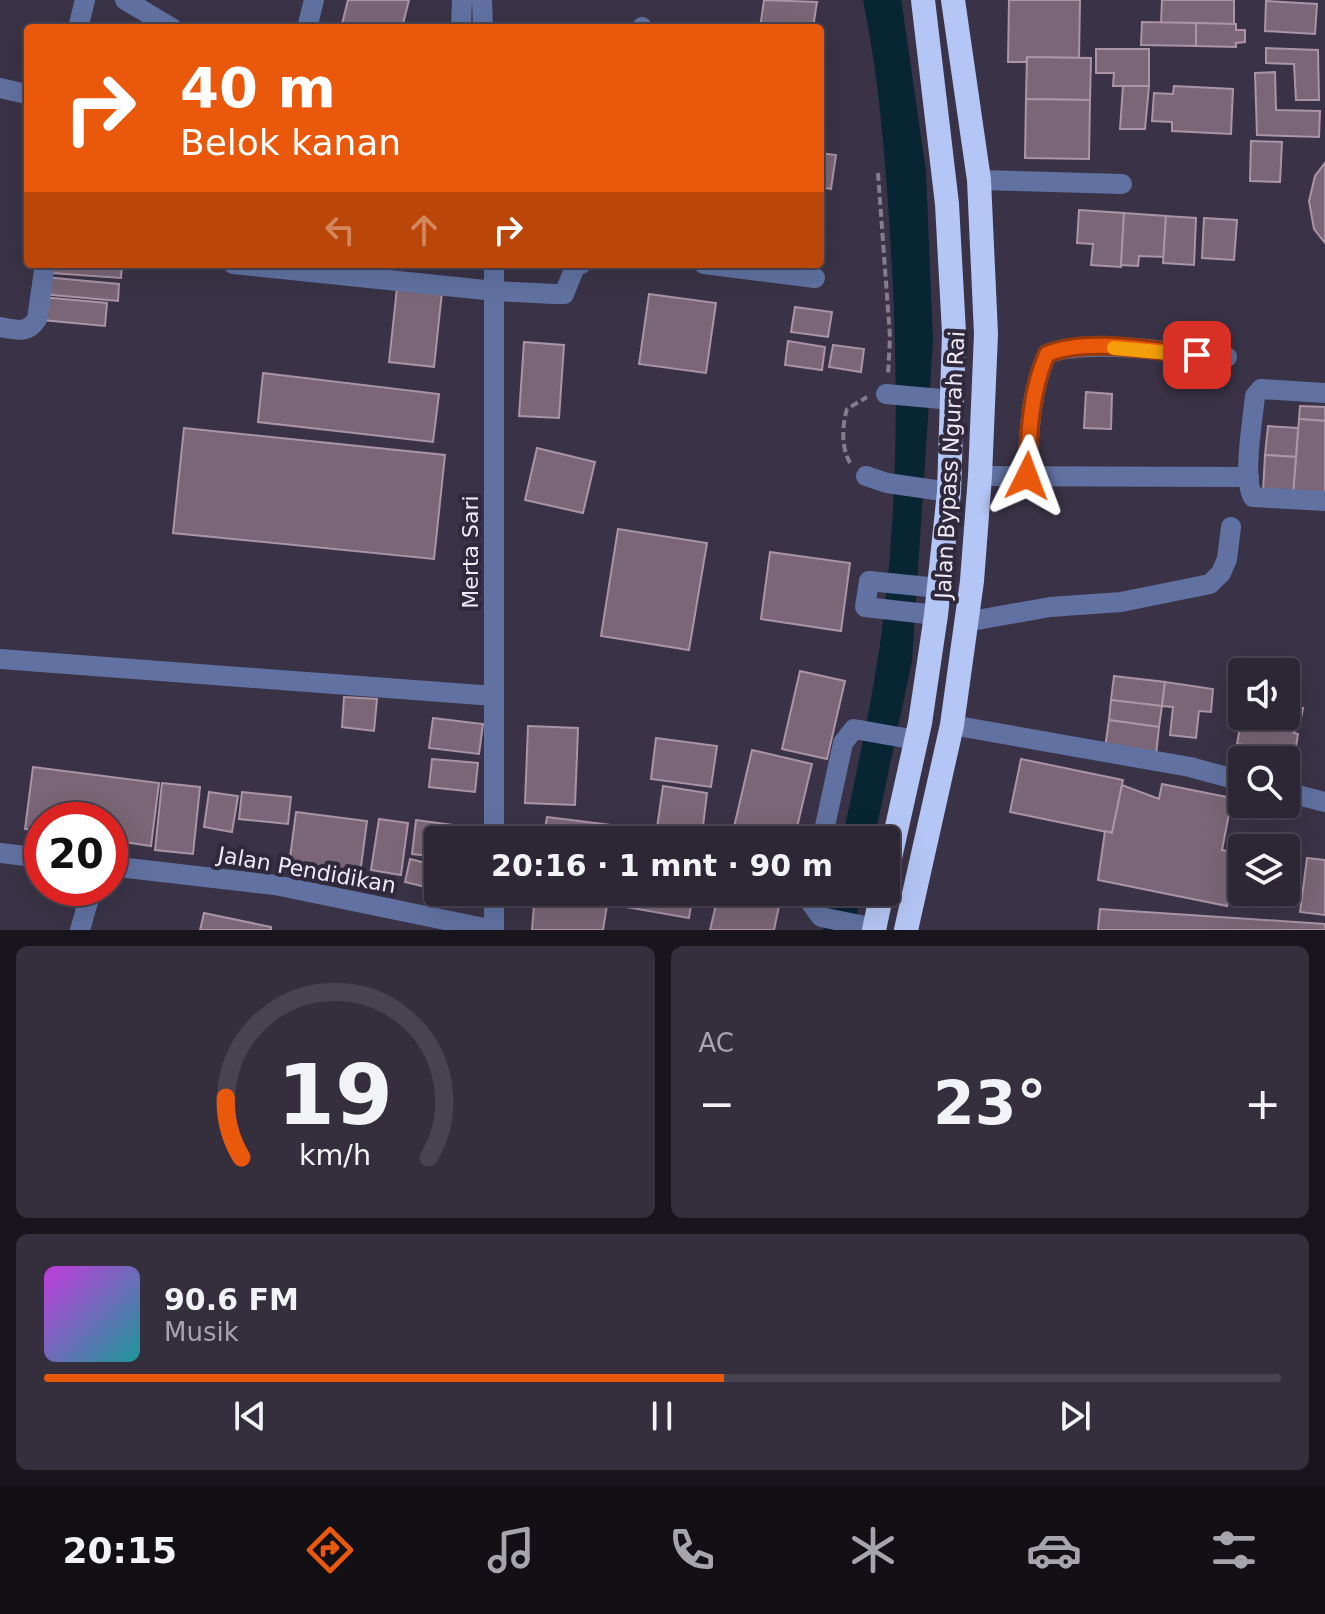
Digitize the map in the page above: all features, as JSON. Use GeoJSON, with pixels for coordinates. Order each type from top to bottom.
{"type":"FeatureCollection","features":[{"type":"Feature","properties":{"kind":"highway","name":"Jalan Bypass Ngurah Rai"},"geometry":{"type":"LineString","coordinates":[[896,826],[914,740],[931,614],[943,399],[954,333],[947,204],[923,0]]}},
{"type":"Feature","properties":{"kind":"highway","name":"Jalan Bypass Ngurah Rai"},"geometry":{"type":"LineString","coordinates":[[906,930],[952,725],[966,622],[980,476],[986,334],[979,180],[953,0]]}},
{"type":"Feature","properties":{"kind":"highway"},"geometry":{"type":"LineString","coordinates":[[868,927],[876,906]]}},
{"type":"Feature","properties":{"kind":"street"},"geometry":{"type":"LineString","coordinates":[[79,24],[85,0]]}},
{"type":"Feature","properties":{"kind":"street"},"geometry":{"type":"LineString","coordinates":[[125,0],[165,24]]}},
{"type":"Feature","properties":{"kind":"street"},"geometry":{"type":"LineString","coordinates":[[308,24],[314,0]]}},
{"type":"Feature","properties":{"kind":"street"},"geometry":{"type":"LineString","coordinates":[[461,24],[462,0]]}},
{"type":"Feature","properties":{"kind":"street"},"geometry":{"type":"LineString","coordinates":[[482,0],[483,24]]}},
{"type":"Feature","properties":{"kind":"street"},"geometry":{"type":"LineString","coordinates":[[0,88],[22,93]]}},
{"type":"Feature","properties":{"kind":"street"},"geometry":{"type":"LineString","coordinates":[[979,180],[1122,184]]}},
{"type":"Feature","properties":{"kind":"street"},"geometry":{"type":"LineString","coordinates":[[0,327],[28,330],[33,325],[37,319],[44,268]]}},
{"type":"Feature","properties":{"kind":"street"},"geometry":{"type":"LineString","coordinates":[[272,268],[495,291],[564,294],[575,268]]}},
{"type":"Feature","properties":{"kind":"street","name":"Merta Sari"},"geometry":{"type":"LineString","coordinates":[[494,268],[494,826]]}},
{"type":"Feature","properties":{"kind":"street"},"geometry":{"type":"LineString","coordinates":[[736,268],[815,278]]}},
{"type":"Feature","properties":{"kind":"street"},"geometry":{"type":"LineString","coordinates":[[1027,476],[1030,426],[1038,375],[1047,354],[1060,349],[1086,347],[1227,357]]}},
{"type":"Feature","properties":{"kind":"street"},"geometry":{"type":"LineString","coordinates":[[1325,393],[1261,389],[1255,396],[1249,477],[1253,497],[1325,501]]}},
{"type":"Feature","properties":{"kind":"street"},"geometry":{"type":"LineString","coordinates":[[890,394],[943,399]]}},
{"type":"Feature","properties":{"kind":"street"},"geometry":{"type":"LineString","coordinates":[[866,476],[887,483],[940,490]]}},
{"type":"Feature","properties":{"kind":"street"},"geometry":{"type":"LineString","coordinates":[[980,476],[1249,477]]}},
{"type":"Feature","properties":{"kind":"street"},"geometry":{"type":"LineString","coordinates":[[966,622],[1050,607],[1121,602],[1210,584],[1221,573],[1227,559],[1231,527]]}},
{"type":"Feature","properties":{"kind":"street"},"geometry":{"type":"LineString","coordinates":[[931,614],[865,607],[869,581],[934,587]]}},
{"type":"Feature","properties":{"kind":"street"},"geometry":{"type":"LineString","coordinates":[[0,659],[494,696]]}},
{"type":"Feature","properties":{"kind":"street"},"geometry":{"type":"LineString","coordinates":[[952,725],[1190,767],[1228,777]]}},
{"type":"Feature","properties":{"kind":"street"},"geometry":{"type":"LineString","coordinates":[[825,826],[843,743],[854,729],[914,740]]}},
{"type":"Feature","properties":{"kind":"street"},"geometry":{"type":"LineString","coordinates":[[1300,796],[1325,802]]}},
{"type":"Feature","properties":{"kind":"street"},"geometry":{"type":"LineString","coordinates":[[0,853],[24,856]]}},
{"type":"Feature","properties":{"kind":"street","name":"Jalan Pendidikan"},"geometry":{"type":"LineString","coordinates":[[128,868],[275,885],[494,930]]}},
{"type":"Feature","properties":{"kind":"street"},"geometry":{"type":"LineString","coordinates":[[80,930],[87,906]]}},
{"type":"Feature","properties":{"kind":"street"},"geometry":{"type":"LineString","coordinates":[[494,906],[494,930]]}},
{"type":"Feature","properties":{"kind":"street"},"geometry":{"type":"LineString","coordinates":[[813,906],[822,917],[868,927]]}},
{"type":"Feature","properties":{"kind":"path"},"geometry":{"type":"LineString","coordinates":[[866,476],[853,470],[846,455],[844,422],[847,409],[857,402],[872,395],[890,394],[890,337],[878,173]]}},
{"type":"Feature","properties":{"kind":"water"},"geometry":{"type":"Polygon","coordinates":[[[863,0],[901,0],[926,172],[933,341],[912,661],[877,826],[845,826],[880,642],[895,472],[895,329],[888,204],[869,29],[863,0]]]}},
{"type":"Feature","properties":{"kind":"water"},"geometry":{"type":"Polygon","coordinates":[[[828,906],[859,906],[853,930],[823,930],[828,906]]]}},
{"type":"Feature","properties":{"kind":"building"},"geometry":{"type":"Polygon","coordinates":[[[348,0],[409,0],[403,24],[342,24],[348,0]]]}},
{"type":"Feature","properties":{"kind":"building"},"geometry":{"type":"Polygon","coordinates":[[[764,0],[817,2],[814,24],[761,24],[764,0]]]}},
{"type":"Feature","properties":{"kind":"building"},"geometry":{"type":"Polygon","coordinates":[[[1009,0],[1080,0],[1079,58],[1027,57],[1026,62],[1008,62],[1009,0]]]}},
{"type":"Feature","properties":{"kind":"building"},"geometry":{"type":"Polygon","coordinates":[[[1162,0],[1234,0],[1234,24],[1161,23],[1162,0]]]}},
{"type":"Feature","properties":{"kind":"building"},"geometry":{"type":"Polygon","coordinates":[[[1266,1],[1317,4],[1315,34],[1265,31],[1266,1]]]}},
{"type":"Feature","properties":{"kind":"building"},"geometry":{"type":"Polygon","coordinates":[[[1142,22],[1196,23],[1196,46],[1141,45],[1142,22]]]}},
{"type":"Feature","properties":{"kind":"building"},"geometry":{"type":"Polygon","coordinates":[[[1196,23],[1236,24],[1236,30],[1245,30],[1245,42],[1236,43],[1236,47],[1196,46],[1196,23]]]}},
{"type":"Feature","properties":{"kind":"building"},"geometry":{"type":"Polygon","coordinates":[[[1266,48],[1318,50],[1319,100],[1296,100],[1294,64],[1266,63],[1266,48]]]}},
{"type":"Feature","properties":{"kind":"building"},"geometry":{"type":"Polygon","coordinates":[[[1096,49],[1149,49],[1149,86],[1113,86],[1114,73],[1096,73],[1096,49]]]}},
{"type":"Feature","properties":{"kind":"building"},"geometry":{"type":"Polygon","coordinates":[[[1027,57],[1091,58],[1090,100],[1026,99],[1027,57]]]}},
{"type":"Feature","properties":{"kind":"building"},"geometry":{"type":"Polygon","coordinates":[[[1275,72],[1276,110],[1320,111],[1319,137],[1257,135],[1255,73],[1275,72]]]}},
{"type":"Feature","properties":{"kind":"building"},"geometry":{"type":"Polygon","coordinates":[[[1123,86],[1149,86],[1145,129],[1120,129],[1123,86]]]}},
{"type":"Feature","properties":{"kind":"building"},"geometry":{"type":"Polygon","coordinates":[[[1174,86],[1233,89],[1231,134],[1172,131],[1172,122],[1152,121],[1154,93],[1173,94],[1174,86]]]}},
{"type":"Feature","properties":{"kind":"building"},"geometry":{"type":"Polygon","coordinates":[[[1026,99],[1090,100],[1089,159],[1025,158],[1026,99]]]}},
{"type":"Feature","properties":{"kind":"building"},"geometry":{"type":"Polygon","coordinates":[[[1251,141],[1282,142],[1280,182],[1250,181],[1251,141]]]}},
{"type":"Feature","properties":{"kind":"building"},"geometry":{"type":"Polygon","coordinates":[[[824,154],[836,155],[831,189],[824,188],[824,154]]]}},
{"type":"Feature","properties":{"kind":"building"},"geometry":{"type":"Polygon","coordinates":[[[1325,163],[1325,243],[1314,229],[1309,201],[1315,176],[1325,163]]]}},
{"type":"Feature","properties":{"kind":"building"},"geometry":{"type":"Polygon","coordinates":[[[1079,210],[1124,213],[1121,267],[1091,265],[1093,244],[1077,243],[1079,210]]]}},
{"type":"Feature","properties":{"kind":"building"},"geometry":{"type":"Polygon","coordinates":[[[1124,213],[1166,216],[1164,257],[1139,256],[1138,266],[1121,265],[1124,213]]]}},
{"type":"Feature","properties":{"kind":"building"},"geometry":{"type":"Polygon","coordinates":[[[1166,216],[1196,218],[1194,265],[1163,263],[1166,216]]]}},
{"type":"Feature","properties":{"kind":"building"},"geometry":{"type":"Polygon","coordinates":[[[1204,218],[1237,220],[1234,260],[1202,258],[1204,218]]]}},
{"type":"Feature","properties":{"kind":"building"},"geometry":{"type":"Polygon","coordinates":[[[53,268],[122,268],[121,278],[52,273],[53,268]]]}},
{"type":"Feature","properties":{"kind":"building"},"geometry":{"type":"Polygon","coordinates":[[[44,277],[119,284],[118,301],[42,294],[44,277]]]}},
{"type":"Feature","properties":{"kind":"building"},"geometry":{"type":"Polygon","coordinates":[[[397,288],[442,292],[434,367],[389,362],[397,288]]]}},
{"type":"Feature","properties":{"kind":"building"},"geometry":{"type":"Polygon","coordinates":[[[649,294],[716,303],[706,373],[639,364],[649,294]]]}},
{"type":"Feature","properties":{"kind":"building"},"geometry":{"type":"Polygon","coordinates":[[[41,297],[107,303],[105,326],[42,320],[41,297]]]}},
{"type":"Feature","properties":{"kind":"building"},"geometry":{"type":"Polygon","coordinates":[[[795,307],[832,312],[828,337],[791,332],[795,307]]]}},
{"type":"Feature","properties":{"kind":"building"},"geometry":{"type":"Polygon","coordinates":[[[788,341],[825,347],[822,370],[785,365],[788,341]]]}},
{"type":"Feature","properties":{"kind":"building"},"geometry":{"type":"Polygon","coordinates":[[[524,342],[564,345],[559,418],[519,416],[524,342]]]}},
{"type":"Feature","properties":{"kind":"building"},"geometry":{"type":"Polygon","coordinates":[[[833,345],[864,349],[861,372],[829,367],[833,345]]]}},
{"type":"Feature","properties":{"kind":"building"},"geometry":{"type":"Polygon","coordinates":[[[263,373],[439,394],[433,442],[258,422],[263,373]]]}},
{"type":"Feature","properties":{"kind":"building"},"geometry":{"type":"Polygon","coordinates":[[[1086,392],[1112,394],[1111,429],[1084,428],[1086,392]]]}},
{"type":"Feature","properties":{"kind":"building"},"geometry":{"type":"Polygon","coordinates":[[[1300,406],[1325,407],[1325,421],[1299,419],[1300,406]]]}},
{"type":"Feature","properties":{"kind":"building"},"geometry":{"type":"Polygon","coordinates":[[[1299,419],[1325,421],[1325,497],[1293,494],[1299,419]]]}},
{"type":"Feature","properties":{"kind":"building"},"geometry":{"type":"Polygon","coordinates":[[[1268,426],[1298,428],[1296,457],[1265,455],[1268,426]]]}},
{"type":"Feature","properties":{"kind":"building"},"geometry":{"type":"Polygon","coordinates":[[[184,428],[445,455],[434,559],[173,533],[184,428]]]}},
{"type":"Feature","properties":{"kind":"building"},"geometry":{"type":"Polygon","coordinates":[[[537,448],[595,462],[583,513],[525,500],[537,448]]]}},
{"type":"Feature","properties":{"kind":"building"},"geometry":{"type":"Polygon","coordinates":[[[1265,455],[1296,457],[1293,494],[1263,492],[1265,455]]]}},
{"type":"Feature","properties":{"kind":"building"},"geometry":{"type":"Polygon","coordinates":[[[618,529],[707,543],[689,650],[601,636],[618,529]]]}},
{"type":"Feature","properties":{"kind":"building"},"geometry":{"type":"Polygon","coordinates":[[[770,552],[850,563],[841,631],[761,619],[770,552]]]}},
{"type":"Feature","properties":{"kind":"building"},"geometry":{"type":"Polygon","coordinates":[[[800,671],[845,681],[827,759],[782,749],[800,671]]]}},
{"type":"Feature","properties":{"kind":"building"},"geometry":{"type":"Polygon","coordinates":[[[1114,676],[1165,682],[1162,706],[1111,700],[1114,676]]]}},
{"type":"Feature","properties":{"kind":"building"},"geometry":{"type":"Polygon","coordinates":[[[1165,682],[1213,689],[1211,712],[1199,711],[1196,738],[1170,735],[1173,707],[1162,706],[1165,682]]]}},
{"type":"Feature","properties":{"kind":"building"},"geometry":{"type":"Polygon","coordinates":[[[344,697],[377,699],[374,731],[342,727],[344,697]]]}},
{"type":"Feature","properties":{"kind":"building"},"geometry":{"type":"Polygon","coordinates":[[[1111,700],[1162,706],[1159,727],[1109,720],[1111,700]]]}},
{"type":"Feature","properties":{"kind":"building"},"geometry":{"type":"Polygon","coordinates":[[[433,718],[483,724],[479,754],[429,748],[433,718]]]}},
{"type":"Feature","properties":{"kind":"building"},"geometry":{"type":"Polygon","coordinates":[[[1109,720],[1159,727],[1156,755],[1105,748],[1109,720]]]}},
{"type":"Feature","properties":{"kind":"building"},"geometry":{"type":"Polygon","coordinates":[[[528,726],[578,728],[575,805],[525,803],[528,726]]]}},
{"type":"Feature","properties":{"kind":"building"},"geometry":{"type":"Polygon","coordinates":[[[1240,730],[1295,730],[1298,734],[1296,746],[1237,744],[1240,730]]]}},
{"type":"Feature","properties":{"kind":"building"},"geometry":{"type":"Polygon","coordinates":[[[656,738],[717,746],[711,787],[651,779],[656,738]]]}},
{"type":"Feature","properties":{"kind":"building"},"geometry":{"type":"Polygon","coordinates":[[[752,750],[812,764],[797,826],[734,826],[752,750]]]}},
{"type":"Feature","properties":{"kind":"building"},"geometry":{"type":"Polygon","coordinates":[[[432,759],[478,763],[475,792],[429,787],[432,759]]]}},
{"type":"Feature","properties":{"kind":"building"},"geometry":{"type":"Polygon","coordinates":[[[1021,759],[1123,780],[1112,833],[1010,812],[1021,759]]]}},
{"type":"Feature","properties":{"kind":"building"},"geometry":{"type":"Polygon","coordinates":[[[33,767],[159,783],[151,846],[128,843],[128,802],[28,802],[33,767]]]}},
{"type":"Feature","properties":{"kind":"building"},"geometry":{"type":"Polygon","coordinates":[[[162,783],[200,787],[193,854],[155,850],[162,783]]]}},
{"type":"Feature","properties":{"kind":"building"},"geometry":{"type":"Polygon","coordinates":[[[1162,784],[1228,797],[1228,818],[1222,850],[1228,851],[1227,906],[1098,880],[1105,831],[1112,833],[1122,785],[1159,799],[1162,784]]]}},
{"type":"Feature","properties":{"kind":"building"},"geometry":{"type":"Polygon","coordinates":[[[663,786],[707,793],[703,826],[657,826],[663,786]]]}},
{"type":"Feature","properties":{"kind":"building"},"geometry":{"type":"Polygon","coordinates":[[[209,792],[238,796],[232,832],[204,827],[209,792]]]}},
{"type":"Feature","properties":{"kind":"building"},"geometry":{"type":"Polygon","coordinates":[[[242,792],[291,797],[288,824],[239,819],[242,792]]]}},
{"type":"Feature","properties":{"kind":"building"},"geometry":{"type":"Polygon","coordinates":[[[296,812],[367,821],[360,874],[289,865],[296,812]]]}},
{"type":"Feature","properties":{"kind":"building"},"geometry":{"type":"Polygon","coordinates":[[[547,817],[620,826],[545,826],[547,817]]]}},
{"type":"Feature","properties":{"kind":"building"},"geometry":{"type":"Polygon","coordinates":[[[379,819],[408,823],[401,875],[371,870],[379,819]]]}},
{"type":"Feature","properties":{"kind":"building"},"geometry":{"type":"Polygon","coordinates":[[[416,820],[454,825],[424,826],[424,855],[412,854],[416,820]]]}},
{"type":"Feature","properties":{"kind":"building"},"geometry":{"type":"Polygon","coordinates":[[[1307,858],[1325,860],[1325,915],[1300,912],[1307,858]]]}},
{"type":"Feature","properties":{"kind":"building"},"geometry":{"type":"Polygon","coordinates":[[[410,859],[424,862],[424,887],[405,882],[410,859]]]}},
{"type":"Feature","properties":{"kind":"building"},"geometry":{"type":"Polygon","coordinates":[[[534,906],[607,906],[603,930],[532,930],[534,906]]]}},
{"type":"Feature","properties":{"kind":"building"},"geometry":{"type":"Polygon","coordinates":[[[620,906],[691,906],[689,918],[620,906]]]}},
{"type":"Feature","properties":{"kind":"building"},"geometry":{"type":"Polygon","coordinates":[[[716,906],[779,906],[774,930],[710,930],[716,906]]]}},
{"type":"Feature","properties":{"kind":"building"},"geometry":{"type":"Polygon","coordinates":[[[1100,909],[1325,924],[1325,930],[1098,930],[1100,909]]]}},
{"type":"Feature","properties":{"kind":"building"},"geometry":{"type":"Polygon","coordinates":[[[204,913],[271,927],[271,930],[200,930],[204,913]]]}},
{"type":"Feature","properties":{"kind":"slow traffic"},"geometry":{"type":"LineString","coordinates":[[1114,348],[1169,353]]}},
{"type":"Feature","properties":{"kind":"route"},"geometry":{"type":"LineString","coordinates":[[1027,476],[1030,426],[1038,375],[1047,354],[1060,349],[1086,347],[1197,355]]}}]}
